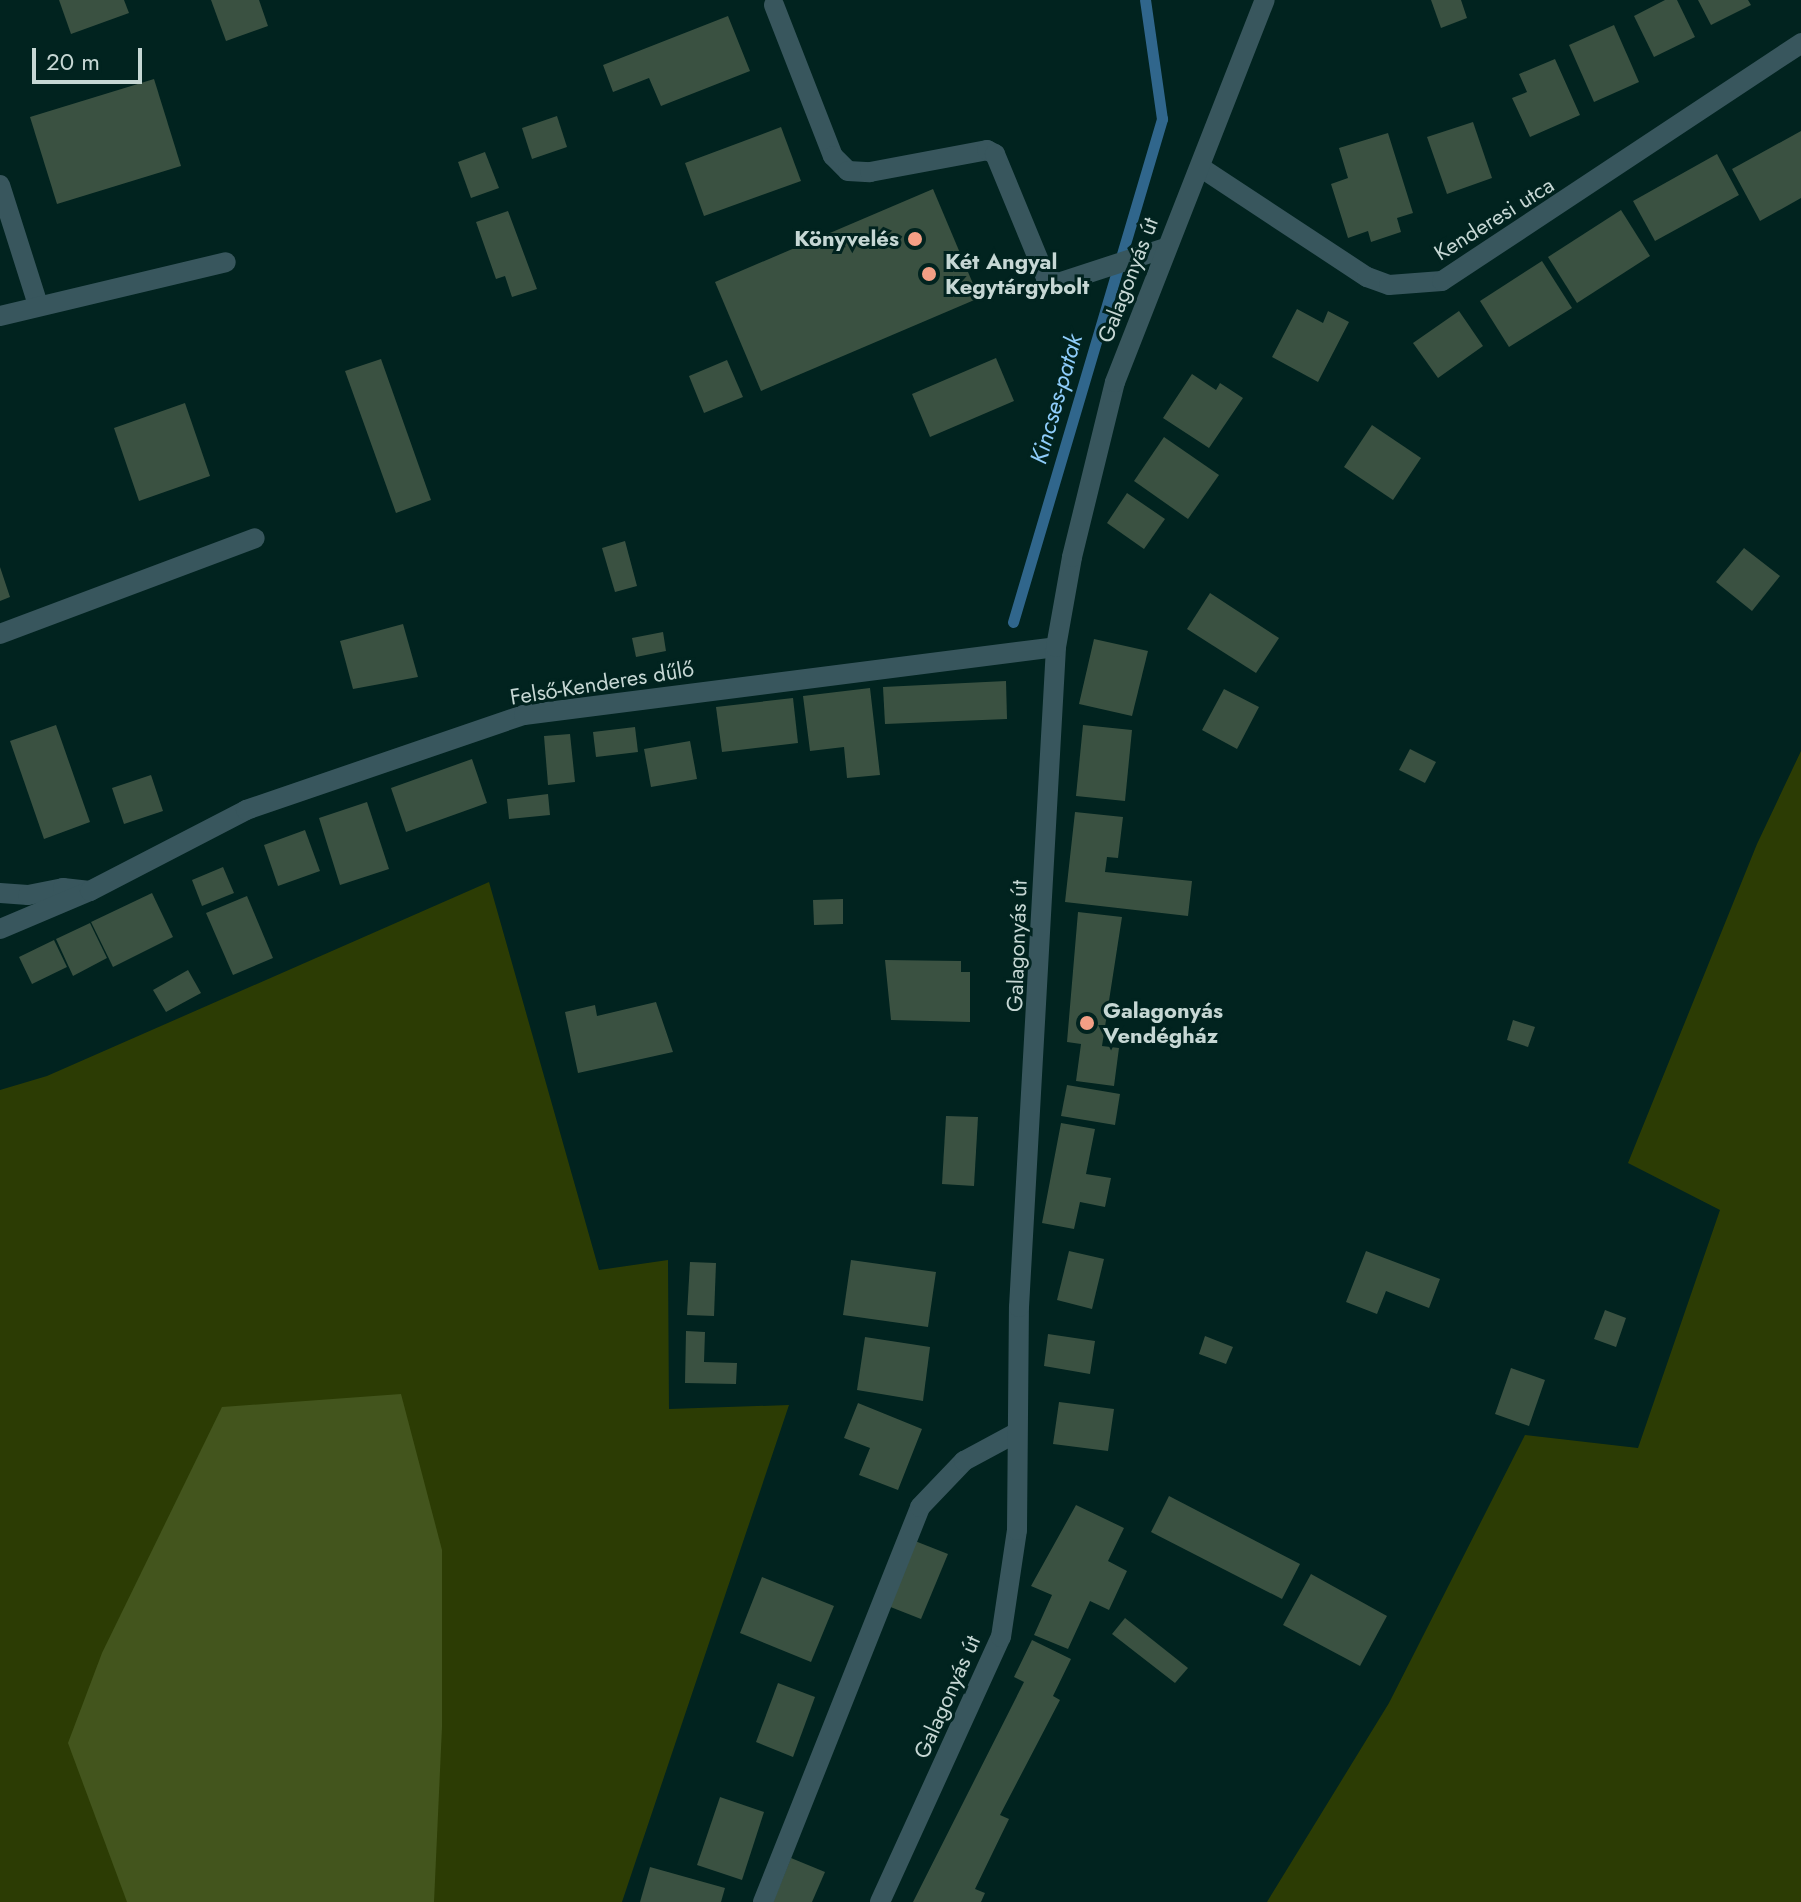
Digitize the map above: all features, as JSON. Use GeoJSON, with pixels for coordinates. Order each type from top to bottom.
{"type":"FeatureCollection","features":[{"type":"Feature","properties":{"kind":"street","name":"Galagonyás út"},"geometry":{"type":"LineString","coordinates":[[880,1902],[1001,1637],[1017,1530],[1016,1433],[1056,647],[1072,557],[1115,382],[1165,248],[1265,0]]}},
{"type":"Feature","properties":{"kind":"street"},"geometry":{"type":"LineString","coordinates":[[774,5],[833,156],[848,171],[870,172],[987,150],[995,154],[1046,278],[1058,283],[1165,248]]}},
{"type":"Feature","properties":{"kind":"street","name":"Kenderesi utca"},"geometry":{"type":"LineString","coordinates":[[1200,167],[1367,277],[1389,285],[1442,281],[1801,43]]}},
{"type":"Feature","properties":{"kind":"street"},"geometry":{"type":"LineString","coordinates":[[0,185],[38,305]]}},
{"type":"Feature","properties":{"kind":"street"},"geometry":{"type":"LineString","coordinates":[[0,316],[226,262]]}},
{"type":"Feature","properties":{"kind":"street"},"geometry":{"type":"LineString","coordinates":[[0,634],[255,538]]}},
{"type":"Feature","properties":{"kind":"street","name":"Felső-Kenderes dűlő"},"geometry":{"type":"LineString","coordinates":[[0,929],[90,891],[246,810],[524,715],[1056,647]]}},
{"type":"Feature","properties":{"kind":"street","name":"Felső-Kenderes dűlő"},"geometry":{"type":"LineString","coordinates":[[0,893],[28,895],[63,888],[90,891]]}},
{"type":"Feature","properties":{"kind":"street"},"geometry":{"type":"LineString","coordinates":[[763,1902],[920,1507],[964,1461],[1016,1433]]}},
{"type":"Feature","properties":{"kind":"green space"},"geometry":{"type":"Polygon","coordinates":[[[1801,751],[1801,1902],[1267,1902],[1389,1703],[1525,1435],[1638,1448],[1720,1210],[1628,1163],[1757,844],[1801,751]]]}},
{"type":"Feature","properties":{"kind":"green space"},"geometry":{"type":"Polygon","coordinates":[[[489,882],[599,1270],[668,1260],[669,1409],[789,1405],[622,1902],[0,1902],[0,1090],[47,1076],[489,882]]]}},
{"type":"Feature","properties":{"kind":"green space"},"geometry":{"type":"Polygon","coordinates":[[[401,1394],[442,1550],[442,1727],[434,1902],[127,1902],[68,1743],[102,1653],[222,1407],[401,1394]]]}},
{"type":"Feature","properties":{"kind":"building"},"geometry":{"type":"Polygon","coordinates":[[[59,0],[124,0],[129,13],[71,34],[59,0]]]}},
{"type":"Feature","properties":{"kind":"building"},"geometry":{"type":"Polygon","coordinates":[[[211,0],[259,0],[268,26],[226,41],[211,0]]]}},
{"type":"Feature","properties":{"kind":"building"},"geometry":{"type":"Polygon","coordinates":[[[1431,0],[1461,0],[1467,18],[1441,28],[1431,0]]]}},
{"type":"Feature","properties":{"kind":"building"},"geometry":{"type":"Polygon","coordinates":[[[1665,0],[1677,0],[1695,37],[1654,57],[1634,16],[1665,0]]]}},
{"type":"Feature","properties":{"kind":"building"},"geometry":{"type":"Polygon","coordinates":[[[1698,0],[1748,0],[1751,5],[1711,25],[1698,0]]]}},
{"type":"Feature","properties":{"kind":"building"},"geometry":{"type":"Polygon","coordinates":[[[728,16],[750,71],[661,106],[649,78],[613,92],[603,65],[728,16]]]}},
{"type":"Feature","properties":{"kind":"building"},"geometry":{"type":"Polygon","coordinates":[[[1614,25],[1639,82],[1594,102],[1569,45],[1614,25]]]}},
{"type":"Feature","properties":{"kind":"building"},"geometry":{"type":"Polygon","coordinates":[[[1555,59],[1580,115],[1530,137],[1512,98],[1527,92],[1519,74],[1555,59]]]}},
{"type":"Feature","properties":{"kind":"building"},"geometry":{"type":"Polygon","coordinates":[[[154,79],[181,166],[57,204],[30,117],[154,79]]]}},
{"type":"Feature","properties":{"kind":"building"},"geometry":{"type":"Polygon","coordinates":[[[557,116],[567,147],[532,159],[522,128],[557,116]]]}},
{"type":"Feature","properties":{"kind":"building"},"geometry":{"type":"Polygon","coordinates":[[[1473,122],[1492,178],[1447,194],[1427,137],[1473,122]]]}},
{"type":"Feature","properties":{"kind":"building"},"geometry":{"type":"Polygon","coordinates":[[[781,127],[801,181],[704,216],[685,163],[781,127]]]}},
{"type":"Feature","properties":{"kind":"building"},"geometry":{"type":"Polygon","coordinates":[[[1801,131],[1801,198],[1760,221],[1732,169],[1801,131]]]}},
{"type":"Feature","properties":{"kind":"building"},"geometry":{"type":"Polygon","coordinates":[[[1388,133],[1413,213],[1397,218],[1401,232],[1371,242],[1368,231],[1348,238],[1331,184],[1348,178],[1339,148],[1388,133]]]}},
{"type":"Feature","properties":{"kind":"building"},"geometry":{"type":"Polygon","coordinates":[[[485,152],[499,188],[471,198],[458,162],[485,152]]]}},
{"type":"Feature","properties":{"kind":"building"},"geometry":{"type":"Polygon","coordinates":[[[1717,154],[1739,195],[1655,241],[1633,201],[1717,154]]]}},
{"type":"Feature","properties":{"kind":"building"},"geometry":{"type":"Polygon","coordinates":[[[933,189],[979,298],[761,391],[715,282],[933,189]]]}},
{"type":"Feature","properties":{"kind":"building"},"geometry":{"type":"Polygon","coordinates":[[[1621,210],[1650,256],[1577,303],[1548,257],[1621,210]]]}},
{"type":"Feature","properties":{"kind":"building"},"geometry":{"type":"Polygon","coordinates":[[[508,211],[537,289],[512,297],[505,276],[496,279],[476,222],[508,211]]]}},
{"type":"Feature","properties":{"kind":"building"},"geometry":{"type":"Polygon","coordinates":[[[1542,261],[1572,308],[1509,347],[1480,301],[1542,261]]]}},
{"type":"Feature","properties":{"kind":"building"},"geometry":{"type":"Polygon","coordinates":[[[1297,309],[1323,323],[1328,311],[1349,322],[1318,382],[1272,357],[1297,309]]]}},
{"type":"Feature","properties":{"kind":"building"},"geometry":{"type":"Polygon","coordinates":[[[1459,311],[1483,346],[1438,378],[1413,343],[1459,311]]]}},
{"type":"Feature","properties":{"kind":"building"},"geometry":{"type":"Polygon","coordinates":[[[996,358],[1014,401],[930,437],[912,394],[996,358]]]}},
{"type":"Feature","properties":{"kind":"building"},"geometry":{"type":"Polygon","coordinates":[[[381,359],[431,500],[396,513],[345,371],[381,359]]]}},
{"type":"Feature","properties":{"kind":"building"},"geometry":{"type":"Polygon","coordinates":[[[727,360],[743,397],[704,413],[689,376],[727,360]]]}},
{"type":"Feature","properties":{"kind":"building"},"geometry":{"type":"Polygon","coordinates":[[[1192,374],[1216,390],[1220,383],[1243,398],[1209,448],[1163,418],[1192,374]]]}},
{"type":"Feature","properties":{"kind":"building"},"geometry":{"type":"Polygon","coordinates":[[[185,403],[210,476],[139,501],[114,428],[185,403]]]}},
{"type":"Feature","properties":{"kind":"building"},"geometry":{"type":"Polygon","coordinates":[[[1372,425],[1421,458],[1393,500],[1344,467],[1372,425]]]}},
{"type":"Feature","properties":{"kind":"building"},"geometry":{"type":"Polygon","coordinates":[[[1164,437],[1219,475],[1188,519],[1134,481],[1164,437]]]}},
{"type":"Feature","properties":{"kind":"building"},"geometry":{"type":"Polygon","coordinates":[[[1127,493],[1165,519],[1144,549],[1107,523],[1127,493]]]}},
{"type":"Feature","properties":{"kind":"building"},"geometry":{"type":"Polygon","coordinates":[[[625,541],[637,586],[615,592],[602,548],[625,541]]]}},
{"type":"Feature","properties":{"kind":"building"},"geometry":{"type":"Polygon","coordinates":[[[1744,548],[1780,576],[1752,611],[1716,582],[1744,548]]]}},
{"type":"Feature","properties":{"kind":"building"},"geometry":{"type":"Polygon","coordinates":[[[0,567],[10,597],[0,601],[0,567]]]}},
{"type":"Feature","properties":{"kind":"building"},"geometry":{"type":"Polygon","coordinates":[[[1210,593],[1279,638],[1256,673],[1187,629],[1210,593]]]}},
{"type":"Feature","properties":{"kind":"building"},"geometry":{"type":"Polygon","coordinates":[[[403,624],[418,677],[353,689],[340,641],[403,624]]]}},
{"type":"Feature","properties":{"kind":"building"},"geometry":{"type":"Polygon","coordinates":[[[663,632],[666,651],[636,657],[632,638],[663,632]]]}},
{"type":"Feature","properties":{"kind":"building"},"geometry":{"type":"Polygon","coordinates":[[[1094,639],[1148,651],[1132,716],[1079,704],[1094,639]]]}},
{"type":"Feature","properties":{"kind":"building"},"geometry":{"type":"Polygon","coordinates":[[[1006,681],[1007,719],[885,724],[883,687],[1006,681]]]}},
{"type":"Feature","properties":{"kind":"building"},"geometry":{"type":"Polygon","coordinates":[[[870,688],[880,775],[847,778],[844,747],[810,751],[803,696],[870,688]]]}},
{"type":"Feature","properties":{"kind":"building"},"geometry":{"type":"Polygon","coordinates":[[[1224,689],[1259,707],[1237,749],[1202,730],[1224,689]]]}},
{"type":"Feature","properties":{"kind":"building"},"geometry":{"type":"Polygon","coordinates":[[[793,698],[798,743],[722,752],[716,707],[793,698]]]}},
{"type":"Feature","properties":{"kind":"building"},"geometry":{"type":"Polygon","coordinates":[[[56,725],[90,822],[44,839],[10,741],[56,725]]]}},
{"type":"Feature","properties":{"kind":"building"},"geometry":{"type":"Polygon","coordinates":[[[1083,725],[1132,730],[1125,801],[1076,796],[1083,725]]]}},
{"type":"Feature","properties":{"kind":"building"},"geometry":{"type":"Polygon","coordinates":[[[635,727],[638,752],[596,757],[593,732],[635,727]]]}},
{"type":"Feature","properties":{"kind":"building"},"geometry":{"type":"Polygon","coordinates":[[[570,734],[575,782],[548,785],[544,736],[570,734]]]}},
{"type":"Feature","properties":{"kind":"building"},"geometry":{"type":"Polygon","coordinates":[[[690,741],[697,779],[651,787],[644,749],[690,741]]]}},
{"type":"Feature","properties":{"kind":"building"},"geometry":{"type":"Polygon","coordinates":[[[1410,749],[1436,762],[1425,783],[1399,770],[1410,749]]]}},
{"type":"Feature","properties":{"kind":"building"},"geometry":{"type":"Polygon","coordinates":[[[472,759],[487,803],[406,832],[391,788],[472,759]]]}},
{"type":"Feature","properties":{"kind":"building"},"geometry":{"type":"Polygon","coordinates":[[[151,775],[163,811],[124,824],[112,788],[151,775]]]}},
{"type":"Feature","properties":{"kind":"building"},"geometry":{"type":"Polygon","coordinates":[[[548,794],[550,815],[509,819],[507,799],[548,794]]]}},
{"type":"Feature","properties":{"kind":"building"},"geometry":{"type":"Polygon","coordinates":[[[367,802],[389,869],[340,885],[319,818],[367,802]]]}},
{"type":"Feature","properties":{"kind":"building"},"geometry":{"type":"Polygon","coordinates":[[[1075,812],[1123,817],[1118,858],[1107,857],[1105,872],[1192,881],[1188,916],[1065,902],[1075,812]]]}},
{"type":"Feature","properties":{"kind":"building"},"geometry":{"type":"Polygon","coordinates":[[[305,830],[320,871],[278,886],[264,845],[305,830]]]}},
{"type":"Feature","properties":{"kind":"building"},"geometry":{"type":"Polygon","coordinates":[[[223,867],[234,893],[202,906],[192,880],[223,867]]]}},
{"type":"Feature","properties":{"kind":"building"},"geometry":{"type":"Polygon","coordinates":[[[152,893],[173,937],[113,967],[91,922],[152,893]]]}},
{"type":"Feature","properties":{"kind":"building"},"geometry":{"type":"Polygon","coordinates":[[[247,896],[273,958],[233,975],[206,913],[247,896]]]}},
{"type":"Feature","properties":{"kind":"building"},"geometry":{"type":"Polygon","coordinates":[[[843,899],[843,924],[814,925],[813,900],[843,899]]]}},
{"type":"Feature","properties":{"kind":"building"},"geometry":{"type":"Polygon","coordinates":[[[1078,912],[1122,917],[1102,1046],[1119,1048],[1114,1086],[1076,1081],[1081,1044],[1067,1042],[1078,912]]]}},
{"type":"Feature","properties":{"kind":"building"},"geometry":{"type":"Polygon","coordinates":[[[90,923],[107,958],[73,976],[56,939],[90,923]]]}},
{"type":"Feature","properties":{"kind":"building"},"geometry":{"type":"Polygon","coordinates":[[[54,940],[67,967],[32,984],[19,957],[54,940]]]}},
{"type":"Feature","properties":{"kind":"building"},"geometry":{"type":"Polygon","coordinates":[[[885,960],[961,961],[961,972],[970,972],[970,1022],[891,1020],[885,960]]]}},
{"type":"Feature","properties":{"kind":"building"},"geometry":{"type":"Polygon","coordinates":[[[188,970],[201,993],[166,1012],[153,990],[188,970]]]}},
{"type":"Feature","properties":{"kind":"building"},"geometry":{"type":"Polygon","coordinates":[[[656,1002],[673,1052],[578,1073],[565,1012],[595,1005],[597,1016],[656,1002]]]}},
{"type":"Feature","properties":{"kind":"building"},"geometry":{"type":"Polygon","coordinates":[[[1513,1020],[1535,1027],[1528,1047],[1507,1040],[1513,1020]]]}},
{"type":"Feature","properties":{"kind":"building"},"geometry":{"type":"Polygon","coordinates":[[[1067,1085],[1120,1094],[1115,1125],[1061,1116],[1067,1085]]]}},
{"type":"Feature","properties":{"kind":"building"},"geometry":{"type":"Polygon","coordinates":[[[946,1116],[978,1117],[974,1186],[942,1184],[946,1116]]]}},
{"type":"Feature","properties":{"kind":"building"},"geometry":{"type":"Polygon","coordinates":[[[1061,1123],[1095,1129],[1086,1174],[1111,1178],[1105,1207],[1080,1202],[1074,1229],[1042,1223],[1061,1123]]]}},
{"type":"Feature","properties":{"kind":"building"},"geometry":{"type":"Polygon","coordinates":[[[1069,1251],[1104,1259],[1092,1309],[1057,1300],[1069,1251]]]}},
{"type":"Feature","properties":{"kind":"building"},"geometry":{"type":"Polygon","coordinates":[[[1366,1251],[1440,1279],[1429,1308],[1386,1291],[1377,1314],[1346,1302],[1366,1251]]]}},
{"type":"Feature","properties":{"kind":"building"},"geometry":{"type":"Polygon","coordinates":[[[851,1260],[936,1272],[928,1327],[843,1315],[851,1260]]]}},
{"type":"Feature","properties":{"kind":"building"},"geometry":{"type":"Polygon","coordinates":[[[690,1262],[716,1263],[714,1316],[687,1315],[690,1262]]]}},
{"type":"Feature","properties":{"kind":"building"},"geometry":{"type":"Polygon","coordinates":[[[1605,1310],[1626,1318],[1616,1347],[1594,1339],[1605,1310]]]}},
{"type":"Feature","properties":{"kind":"building"},"geometry":{"type":"Polygon","coordinates":[[[686,1331],[705,1332],[704,1362],[737,1363],[736,1384],[685,1383],[686,1331]]]}},
{"type":"Feature","properties":{"kind":"building"},"geometry":{"type":"Polygon","coordinates":[[[1048,1334],[1095,1341],[1090,1374],[1044,1366],[1048,1334]]]}},
{"type":"Feature","properties":{"kind":"building"},"geometry":{"type":"Polygon","coordinates":[[[1205,1336],[1233,1347],[1226,1364],[1199,1354],[1205,1336]]]}},
{"type":"Feature","properties":{"kind":"building"},"geometry":{"type":"Polygon","coordinates":[[[865,1337],[930,1347],[923,1401],[857,1390],[865,1337]]]}},
{"type":"Feature","properties":{"kind":"building"},"geometry":{"type":"Polygon","coordinates":[[[1511,1368],[1545,1380],[1529,1426],[1495,1414],[1511,1368]]]}},
{"type":"Feature","properties":{"kind":"building"},"geometry":{"type":"Polygon","coordinates":[[[1059,1402],[1114,1409],[1108,1451],[1053,1444],[1059,1402]]]}},
{"type":"Feature","properties":{"kind":"building"},"geometry":{"type":"Polygon","coordinates":[[[858,1403],[922,1429],[898,1490],[859,1475],[870,1448],[844,1438],[858,1403]]]}},
{"type":"Feature","properties":{"kind":"building"},"geometry":{"type":"Polygon","coordinates":[[[1169,1496],[1300,1564],[1282,1599],[1151,1532],[1169,1496]]]}},
{"type":"Feature","properties":{"kind":"building"},"geometry":{"type":"Polygon","coordinates":[[[1076,1505],[1124,1528],[1108,1561],[1127,1571],[1109,1610],[1090,1601],[1068,1649],[1034,1635],[1052,1595],[1031,1586],[1076,1505]]]}},
{"type":"Feature","properties":{"kind":"building"},"geometry":{"type":"Polygon","coordinates":[[[915,1541],[948,1554],[921,1619],[888,1606],[915,1541]]]}},
{"type":"Feature","properties":{"kind":"building"},"geometry":{"type":"Polygon","coordinates":[[[1311,1574],[1387,1616],[1360,1666],[1283,1625],[1311,1574]]]}},
{"type":"Feature","properties":{"kind":"building"},"geometry":{"type":"Polygon","coordinates":[[[762,1577],[834,1606],[811,1662],[740,1633],[762,1577]]]}},
{"type":"Feature","properties":{"kind":"building"},"geometry":{"type":"Polygon","coordinates":[[[1125,1618],[1188,1668],[1175,1683],[1112,1634],[1125,1618]]]}},
{"type":"Feature","properties":{"kind":"building"},"geometry":{"type":"Polygon","coordinates":[[[1032,1640],[1071,1659],[1053,1696],[1060,1700],[1000,1815],[1009,1819],[975,1889],[985,1893],[981,1902],[913,1902],[1024,1682],[1014,1677],[1032,1640]]]}},
{"type":"Feature","properties":{"kind":"building"},"geometry":{"type":"Polygon","coordinates":[[[778,1683],[815,1697],[793,1757],[756,1742],[778,1683]]]}},
{"type":"Feature","properties":{"kind":"building"},"geometry":{"type":"Polygon","coordinates":[[[720,1797],[764,1812],[742,1880],[697,1865],[720,1797]]]}},
{"type":"Feature","properties":{"kind":"building"},"geometry":{"type":"Polygon","coordinates":[[[791,1858],[825,1872],[812,1902],[773,1902],[791,1858]]]}},
{"type":"Feature","properties":{"kind":"building"},"geometry":{"type":"Polygon","coordinates":[[[650,1867],[725,1888],[721,1902],[640,1902],[650,1867]]]}},
{"type":"Feature","properties":{"kind":"waterway","name":"Kincses-patak"},"geometry":{"type":"LineString","coordinates":[[1013,622],[1162,119],[1145,0]]}},
{"type":"Feature","properties":{"kind":"place","name":"Könyvelés"},"geometry":{"type":"Point","coordinates":[915,239]}},
{"type":"Feature","properties":{"kind":"place","name":"Két Angyal Kegytárgybolt"},"geometry":{"type":"Point","coordinates":[929,274]}},
{"type":"Feature","properties":{"kind":"place","name":"Galagonyás Vendégház"},"geometry":{"type":"Point","coordinates":[1087,1023]}}]}
